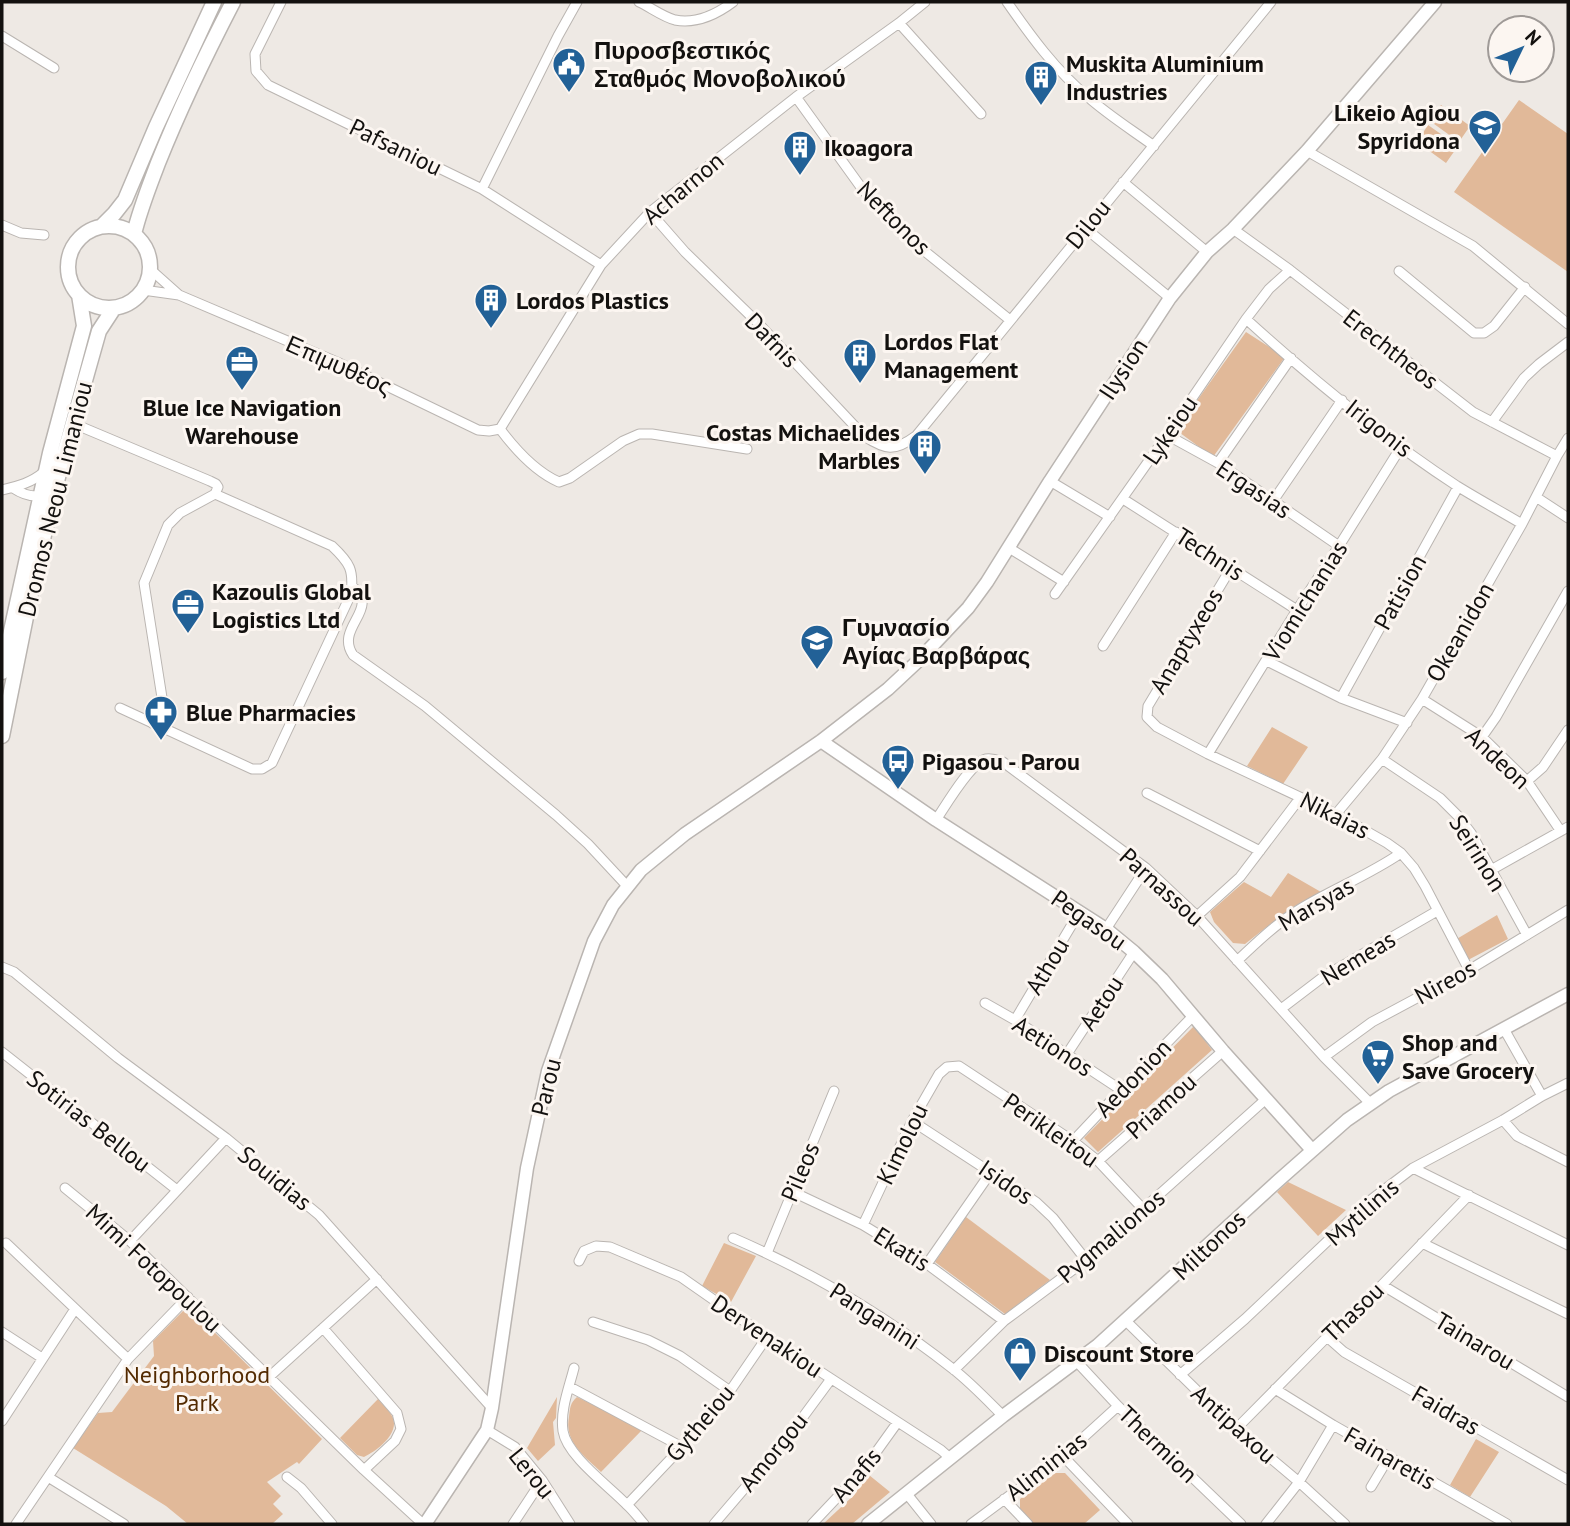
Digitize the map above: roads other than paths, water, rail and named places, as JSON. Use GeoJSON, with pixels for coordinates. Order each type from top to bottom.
{"type":"FeatureCollection","features":[{"type":"Feature","properties":{"kind":"main road"},"geometry":{"type":"LineString","coordinates":[[102,226],[125,201],[214,2]]}},
{"type":"Feature","properties":{"kind":"main road"},"geometry":{"type":"LineString","coordinates":[[134,234],[139,214],[188,94],[233,2]]}},
{"type":"Feature","properties":{"kind":"main road"},"geometry":{"type":"LineString","coordinates":[[102,226],[119,227],[134,234],[149,256],[150,269],[143,290],[135,299],[114,308],[89,303],[79,295],[69,272],[69,260],[80,238],[90,230],[102,226]]}},
{"type":"Feature","properties":{"kind":"main road","name":"Dromos Neou Limaniou"},"geometry":{"type":"LineString","coordinates":[[2,736],[53,470],[84,327],[79,295]]}},
{"type":"Feature","properties":{"kind":"main road","name":"Dromos Neou Limaniou"},"geometry":{"type":"LineString","coordinates":[[2,672],[40,496],[72,423],[99,331],[114,308]]}},
{"type":"Feature","properties":{"kind":"street","name":"Pafsaniou"},"geometry":{"type":"LineString","coordinates":[[281,2],[255,54],[256,71],[268,85],[482,189],[601,265]]}},
{"type":"Feature","properties":{"kind":"street"},"geometry":{"type":"LineString","coordinates":[[482,189],[577,2]]}},
{"type":"Feature","properties":{"kind":"street"},"geometry":{"type":"LineString","coordinates":[[639,2],[674,20],[697,20],[722,10],[733,2]]}},
{"type":"Feature","properties":{"kind":"street","name":"Acharnon"},"geometry":{"type":"LineString","coordinates":[[500,429],[601,265],[650,212],[796,97],[925,2]]}},
{"type":"Feature","properties":{"kind":"street"},"geometry":{"type":"LineString","coordinates":[[1007,2],[1047,55],[1087,97],[1154,146]]}},
{"type":"Feature","properties":{"kind":"street","name":"Dilou"},"geometry":{"type":"LineString","coordinates":[[904,445],[916,436],[1271,2]]}},
{"type":"Feature","properties":{"kind":"street","name":"Ilysion"},"geometry":{"type":"LineString","coordinates":[[821,741],[888,689],[968,608],[1170,298],[1207,252],[1233,229],[1307,150],[1435,2]]}},
{"type":"Feature","properties":{"kind":"street"},"geometry":{"type":"LineString","coordinates":[[898,23],[981,114]]}},
{"type":"Feature","properties":{"kind":"street"},"geometry":{"type":"LineString","coordinates":[[2,36],[54,68]]}},
{"type":"Feature","properties":{"kind":"street","name":"Neftonos"},"geometry":{"type":"LineString","coordinates":[[796,97],[863,190],[879,207],[912,241],[1010,320]]}},
{"type":"Feature","properties":{"kind":"street"},"geometry":{"type":"LineString","coordinates":[[1307,150],[1473,246],[1568,324]]}},
{"type":"Feature","properties":{"kind":"street"},"geometry":{"type":"LineString","coordinates":[[1123,182],[1207,252]]}},
{"type":"Feature","properties":{"kind":"street","name":"Dafnis"},"geometry":{"type":"LineString","coordinates":[[650,212],[685,252],[757,322],[864,436],[881,447],[904,445]]}},
{"type":"Feature","properties":{"kind":"street"},"geometry":{"type":"LineString","coordinates":[[2,225],[21,233],[44,235]]}},
{"type":"Feature","properties":{"kind":"street"},"geometry":{"type":"LineString","coordinates":[[1085,228],[1170,298]]}},
{"type":"Feature","properties":{"kind":"street","name":"Erechtheos"},"geometry":{"type":"LineString","coordinates":[[1233,229],[1473,412],[1557,456]]}},
{"type":"Feature","properties":{"kind":"street"},"geometry":{"type":"LineString","coordinates":[[150,269],[179,295]]}},
{"type":"Feature","properties":{"kind":"street","name":"Lykeiou"},"geometry":{"type":"LineString","coordinates":[[1055,594],[1246,319],[1269,289],[1290,270]]}},
{"type":"Feature","properties":{"kind":"street"},"geometry":{"type":"LineString","coordinates":[[1399,271],[1474,333],[1484,333],[1494,326],[1525,287]]}},
{"type":"Feature","properties":{"kind":"street"},"geometry":{"type":"LineString","coordinates":[[143,290],[179,295]]}},
{"type":"Feature","properties":{"kind":"street","name":"Επιμυθέος"},"geometry":{"type":"LineString","coordinates":[[179,295],[337,362],[478,430],[500,429]]}},
{"type":"Feature","properties":{"kind":"street","name":"Irigonis"},"geometry":{"type":"LineString","coordinates":[[1246,319],[1401,447],[1458,487],[1522,524]]}},
{"type":"Feature","properties":{"kind":"street"},"geometry":{"type":"LineString","coordinates":[[1492,422],[1524,378],[1568,342]]}},
{"type":"Feature","properties":{"kind":"street"},"geometry":{"type":"LineString","coordinates":[[1218,463],[1291,358]]}},
{"type":"Feature","properties":{"kind":"street"},"geometry":{"type":"LineString","coordinates":[[1273,501],[1342,400]]}},
{"type":"Feature","properties":{"kind":"street"},"geometry":{"type":"LineString","coordinates":[[72,423],[210,481],[218,487],[215,494],[180,513],[168,524],[144,583],[163,704],[162,713],[152,723]]}},
{"type":"Feature","properties":{"kind":"street"},"geometry":{"type":"LineString","coordinates":[[500,429],[544,474],[559,482],[570,478],[623,441],[639,434],[747,449]]}},
{"type":"Feature","properties":{"kind":"street","name":"Ergasias"},"geometry":{"type":"LineString","coordinates":[[1167,435],[1218,463],[1339,546]]}},
{"type":"Feature","properties":{"kind":"street","name":"Okeanidon"},"geometry":{"type":"LineString","coordinates":[[1336,814],[1382,759],[1422,699],[1568,438]]}},
{"type":"Feature","properties":{"kind":"street","name":"Viomichanias"},"geometry":{"type":"LineString","coordinates":[[1208,754],[1401,447]]}},
{"type":"Feature","properties":{"kind":"street"},"geometry":{"type":"LineString","coordinates":[[2,489],[34,481],[53,470]]}},
{"type":"Feature","properties":{"kind":"street"},"geometry":{"type":"LineString","coordinates":[[1050,481],[1110,517]]}},
{"type":"Feature","properties":{"kind":"street","name":"Patision"},"geometry":{"type":"LineString","coordinates":[[1342,698],[1458,487]]}},
{"type":"Feature","properties":{"kind":"street"},"geometry":{"type":"LineString","coordinates":[[13,488],[21,493],[40,496]]}},
{"type":"Feature","properties":{"kind":"street"},"geometry":{"type":"LineString","coordinates":[[120,708],[252,769],[262,769],[272,763],[351,594],[353,577],[345,559],[332,546],[215,494]]}},
{"type":"Feature","properties":{"kind":"street"},"geometry":{"type":"LineString","coordinates":[[1536,497],[1568,519]]}},
{"type":"Feature","properties":{"kind":"street","name":"Technis"},"geometry":{"type":"LineString","coordinates":[[1123,499],[1297,610]]}},
{"type":"Feature","properties":{"kind":"street"},"geometry":{"type":"LineString","coordinates":[[1103,646],[1176,532]]}},
{"type":"Feature","properties":{"kind":"street"},"geometry":{"type":"LineString","coordinates":[[1009,548],[1064,582]]}},
{"type":"Feature","properties":{"kind":"street","name":"Anaptyxeos"},"geometry":{"type":"LineString","coordinates":[[1147,717],[1148,706],[1231,568]]}},
{"type":"Feature","properties":{"kind":"street"},"geometry":{"type":"LineString","coordinates":[[352,586],[362,598],[362,607],[347,638],[347,647],[353,655],[425,706],[556,815],[588,844],[628,887]]}},
{"type":"Feature","properties":{"kind":"street"},"geometry":{"type":"LineString","coordinates":[[1482,737],[1564,609],[1568,591]]}},
{"type":"Feature","properties":{"kind":"street"},"geometry":{"type":"LineString","coordinates":[[1267,661],[1342,698],[1407,723]]}},
{"type":"Feature","properties":{"kind":"street","name":"Andeon"},"geometry":{"type":"LineString","coordinates":[[1422,699],[1482,737],[1527,781],[1564,829]]}},
{"type":"Feature","properties":{"kind":"street","name":"Nikaias"},"geometry":{"type":"LineString","coordinates":[[1147,717],[1157,727],[1336,814],[1401,853],[1414,868],[1469,970]]}},
{"type":"Feature","properties":{"kind":"street"},"geometry":{"type":"LineString","coordinates":[[1527,781],[1565,745],[1568,730]]}},
{"type":"Feature","properties":{"kind":"street","name":"Pegasou"},"geometry":{"type":"LineString","coordinates":[[821,741],[936,820],[1080,911],[1134,952],[1162,979],[1312,1150]]}},
{"type":"Feature","properties":{"kind":"street","name":"Parou"},"geometry":{"type":"LineString","coordinates":[[424,1524],[487,1430],[527,1168],[548,1071],[594,941],[613,905],[642,870],[685,834],[821,741]]}},
{"type":"Feature","properties":{"kind":"street","name":"Parnassou"},"geometry":{"type":"LineString","coordinates":[[936,820],[974,765],[984,759],[993,758],[1003,762],[1146,868],[1197,916],[1324,1057],[1370,1103]]}},
{"type":"Feature","properties":{"kind":"street","name":"Seirinon"},"geometry":{"type":"LineString","coordinates":[[1382,759],[1440,798],[1458,816],[1471,833],[1527,935]]}},
{"type":"Feature","properties":{"kind":"street"},"geometry":{"type":"LineString","coordinates":[[1147,793],[1260,850]]}},
{"type":"Feature","properties":{"kind":"street"},"geometry":{"type":"LineString","coordinates":[[1197,916],[1240,877],[1300,798]]}},
{"type":"Feature","properties":{"kind":"street"},"geometry":{"type":"LineString","coordinates":[[1491,870],[1564,829]]}},
{"type":"Feature","properties":{"kind":"street","name":"Marsyas"},"geometry":{"type":"LineString","coordinates":[[1237,961],[1265,934],[1300,909],[1401,853]]}},
{"type":"Feature","properties":{"kind":"street"},"geometry":{"type":"LineString","coordinates":[[1106,929],[1146,868]]}},
{"type":"Feature","properties":{"kind":"street","name":"Nireos"},"geometry":{"type":"LineString","coordinates":[[1324,1057],[1372,1022],[1469,970],[1568,910]]}},
{"type":"Feature","properties":{"kind":"street","name":"Athou"},"geometry":{"type":"LineString","coordinates":[[1015,1020],[1080,911]]}},
{"type":"Feature","properties":{"kind":"street","name":"Nemeas"},"geometry":{"type":"LineString","coordinates":[[1281,1009],[1323,977],[1437,911]]}},
{"type":"Feature","properties":{"kind":"street","name":"Aetou"},"geometry":{"type":"LineString","coordinates":[[1067,1054],[1134,952]]}},
{"type":"Feature","properties":{"kind":"street","name":"Souidias"},"geometry":{"type":"LineString","coordinates":[[2,967],[14,972],[118,1058],[226,1138],[319,1215],[492,1408]]}},
{"type":"Feature","properties":{"kind":"street","name":"Souidias"},"geometry":{"type":"LineString","coordinates":[[2,973],[26,982]]}},
{"type":"Feature","properties":{"kind":"street","name":"Miltonos"},"geometry":{"type":"LineString","coordinates":[[868,1524],[1126,1321],[1347,1120],[1370,1103],[1568,994]]}},
{"type":"Feature","properties":{"kind":"street","name":"Aetionos"},"geometry":{"type":"LineString","coordinates":[[985,1003],[1121,1090]]}},
{"type":"Feature","properties":{"kind":"street","name":"Aedonion"},"geometry":{"type":"LineString","coordinates":[[1073,1141],[1193,1016]]}},
{"type":"Feature","properties":{"kind":"street"},"geometry":{"type":"LineString","coordinates":[[1504,1029],[1542,1096]]}},
{"type":"Feature","properties":{"kind":"street","name":"Priamou"},"geometry":{"type":"LineString","coordinates":[[1098,1161],[1223,1051]]}},
{"type":"Feature","properties":{"kind":"street","name":"Sotirias Bellou"},"geometry":{"type":"LineString","coordinates":[[2,1052],[177,1190]]}},
{"type":"Feature","properties":{"kind":"street","name":"Perikleitou"},"geometry":{"type":"LineString","coordinates":[[947,1066],[959,1066],[1073,1141],[1098,1161],[1144,1210]]}},
{"type":"Feature","properties":{"kind":"street","name":"Kimolou"},"geometry":{"type":"LineString","coordinates":[[863,1225],[912,1121],[939,1073],[947,1066]]}},
{"type":"Feature","properties":{"kind":"street","name":"Mytilinis"},"geometry":{"type":"LineString","coordinates":[[1181,1375],[1245,1319],[1372,1199],[1413,1168],[1568,1083]]}},
{"type":"Feature","properties":{"kind":"street","name":"Pileos"},"geometry":{"type":"LineString","coordinates":[[766,1253],[834,1091]]}},
{"type":"Feature","properties":{"kind":"street","name":"Pygmalionos"},"geometry":{"type":"LineString","coordinates":[[954,1370],[1004,1321],[1086,1259],[1144,1210],[1266,1099]]}},
{"type":"Feature","properties":{"kind":"street"},"geometry":{"type":"LineString","coordinates":[[1503,1120],[1517,1136],[1568,1162]]}},
{"type":"Feature","properties":{"kind":"street","name":"Isidos"},"geometry":{"type":"LineString","coordinates":[[912,1121],[1036,1202],[1053,1218],[1086,1259]]}},
{"type":"Feature","properties":{"kind":"street"},"geometry":{"type":"LineString","coordinates":[[130,1241],[226,1138]]}},
{"type":"Feature","properties":{"kind":"street"},"geometry":{"type":"LineString","coordinates":[[1413,1168],[1568,1245]]}},
{"type":"Feature","properties":{"kind":"street"},"geometry":{"type":"LineString","coordinates":[[927,1264],[991,1172]]}},
{"type":"Feature","properties":{"kind":"street","name":"Mimi Fotopoulou"},"geometry":{"type":"LineString","coordinates":[[65,1188],[130,1241],[364,1470],[424,1524]]}},
{"type":"Feature","properties":{"kind":"street","name":"Ekatis"},"geometry":{"type":"LineString","coordinates":[[791,1191],[863,1225],[927,1264],[1004,1321]]}},
{"type":"Feature","properties":{"kind":"street","name":"Thasou"},"geometry":{"type":"LineString","coordinates":[[1236,1429],[1469,1195]]}},
{"type":"Feature","properties":{"kind":"street","name":"Panganini"},"geometry":{"type":"LineString","coordinates":[[733,1238],[827,1284],[900,1331],[954,1370],[1003,1416]]}},
{"type":"Feature","properties":{"kind":"street"},"geometry":{"type":"LineString","coordinates":[[6,1243],[128,1359]]}},
{"type":"Feature","properties":{"kind":"street"},"geometry":{"type":"LineString","coordinates":[[1422,1243],[1568,1314]]}},
{"type":"Feature","properties":{"kind":"street","name":"Dervenakiou"},"geometry":{"type":"LineString","coordinates":[[579,1261],[584,1251],[596,1246],[610,1247],[681,1277],[950,1458]]}},
{"type":"Feature","properties":{"kind":"street"},"geometry":{"type":"LineString","coordinates":[[269,1377],[377,1279]]}},
{"type":"Feature","properties":{"kind":"street","name":"Tainarou"},"geometry":{"type":"LineString","coordinates":[[1382,1285],[1568,1397]]}},
{"type":"Feature","properties":{"kind":"street"},"geometry":{"type":"LineString","coordinates":[[16,1524],[128,1359],[188,1297]]}},
{"type":"Feature","properties":{"kind":"street"},"geometry":{"type":"LineString","coordinates":[[2,1421],[75,1309]]}},
{"type":"Feature","properties":{"kind":"street","name":"Antipaxou"},"geometry":{"type":"LineString","coordinates":[[1126,1321],[1236,1429],[1345,1524]]}},
{"type":"Feature","properties":{"kind":"street"},"geometry":{"type":"LineString","coordinates":[[593,1322],[648,1340],[680,1356],[730,1391]]}},
{"type":"Feature","properties":{"kind":"street"},"geometry":{"type":"LineString","coordinates":[[323,1328],[397,1413],[401,1429],[395,1441],[364,1470]]}},
{"type":"Feature","properties":{"kind":"street"},"geometry":{"type":"LineString","coordinates":[[2,1332],[42,1358]]}},
{"type":"Feature","properties":{"kind":"street","name":"Gytheiou"},"geometry":{"type":"LineString","coordinates":[[627,1505],[730,1391],[767,1337]]}},
{"type":"Feature","properties":{"kind":"street","name":"Faidras"},"geometry":{"type":"LineString","coordinates":[[1327,1337],[1344,1352],[1568,1480]]}},
{"type":"Feature","properties":{"kind":"street","name":"Thermion"},"geometry":{"type":"LineString","coordinates":[[1077,1362],[1118,1406],[1241,1524]]}},
{"type":"Feature","properties":{"kind":"street"},"geometry":{"type":"LineString","coordinates":[[574,1368],[564,1405],[563,1432],[571,1449],[644,1524]]}},
{"type":"Feature","properties":{"kind":"street","name":"Amorgou"},"geometry":{"type":"LineString","coordinates":[[713,1524],[786,1440],[831,1379]]}},
{"type":"Feature","properties":{"kind":"street"},"geometry":{"type":"LineString","coordinates":[[570,1387],[682,1447]]}},
{"type":"Feature","properties":{"kind":"street","name":"Fainaretis"},"geometry":{"type":"LineString","coordinates":[[1275,1389],[1332,1425],[1507,1524]]}},
{"type":"Feature","properties":{"kind":"street","name":"Aliminias"},"geometry":{"type":"LineString","coordinates":[[971,1524],[1063,1456],[1118,1406]]}},
{"type":"Feature","properties":{"kind":"street","name":"Anafis"},"geometry":{"type":"LineString","coordinates":[[812,1524],[864,1469],[897,1423]]}},
{"type":"Feature","properties":{"kind":"street"},"geometry":{"type":"LineString","coordinates":[[1266,1524],[1299,1482],[1332,1425]]}},
{"type":"Feature","properties":{"kind":"street","name":"Lerou"},"geometry":{"type":"LineString","coordinates":[[487,1430],[515,1447],[542,1480],[570,1524]]}},
{"type":"Feature","properties":{"kind":"street"},"geometry":{"type":"LineString","coordinates":[[1063,1456],[1128,1524]]}},
{"type":"Feature","properties":{"kind":"street"},"geometry":{"type":"LineString","coordinates":[[1371,1487],[1389,1457]]}},
{"type":"Feature","properties":{"kind":"street"},"geometry":{"type":"LineString","coordinates":[[48,1477],[124,1524]]}},
{"type":"Feature","properties":{"kind":"street"},"geometry":{"type":"LineString","coordinates":[[287,1477],[301,1488],[332,1524]]}},
{"type":"Feature","properties":{"kind":"street"},"geometry":{"type":"LineString","coordinates":[[513,1524],[542,1480]]}},
{"type":"Feature","properties":{"kind":"street"},"geometry":{"type":"LineString","coordinates":[[907,1494],[931,1524]]}},
{"type":"Feature","properties":{"kind":"street"},"geometry":{"type":"LineString","coordinates":[[1004,1499],[1028,1524]]}},
{"type":"Feature","properties":{"kind":"place","name":"Πυροσβεστικός Σταθμός Μονοβολικού"},"geometry":{"type":"Point","coordinates":[569,94]}},
{"type":"Feature","properties":{"kind":"place","name":"Muskita Aluminium Industries"},"geometry":{"type":"Point","coordinates":[1041,107]}},
{"type":"Feature","properties":{"kind":"place","name":"Likeio Agiou Spyridona"},"geometry":{"type":"Point","coordinates":[1485,156]}},
{"type":"Feature","properties":{"kind":"place","name":"Ikoagora"},"geometry":{"type":"Point","coordinates":[800,177]}},
{"type":"Feature","properties":{"kind":"place","name":"Lordos Plastics"},"geometry":{"type":"Point","coordinates":[491,330]}},
{"type":"Feature","properties":{"kind":"place","name":"Lordos Flat Management"},"geometry":{"type":"Point","coordinates":[860,385]}},
{"type":"Feature","properties":{"kind":"place","name":"Blue Ice Navigation Warehouse"},"geometry":{"type":"Point","coordinates":[242,392]}},
{"type":"Feature","properties":{"kind":"place","name":"Costas Michaelides Marbles"},"geometry":{"type":"Point","coordinates":[925,476]}},
{"type":"Feature","properties":{"kind":"place","name":"Kazoulis Global Logistics Ltd"},"geometry":{"type":"Point","coordinates":[188,635]}},
{"type":"Feature","properties":{"kind":"place","name":"Γυμνασίο Αγίας Βαρβάρας"},"geometry":{"type":"Point","coordinates":[817,671]}},
{"type":"Feature","properties":{"kind":"place","name":"Blue Pharmacies"},"geometry":{"type":"Point","coordinates":[161,742]}},
{"type":"Feature","properties":{"kind":"place","name":"Pigasou - Parou"},"geometry":{"type":"Point","coordinates":[898,791]}},
{"type":"Feature","properties":{"kind":"place","name":"Shop and Save Grocery"},"geometry":{"type":"Point","coordinates":[1378,1086]}},
{"type":"Feature","properties":{"kind":"place","name":"Discount Store"},"geometry":{"type":"Point","coordinates":[1020,1383]}},
{"type":"Feature","properties":{"kind":"park label","name":"Neighborhood Park"},"geometry":{"type":"Point","coordinates":[197,1388]}}]}
